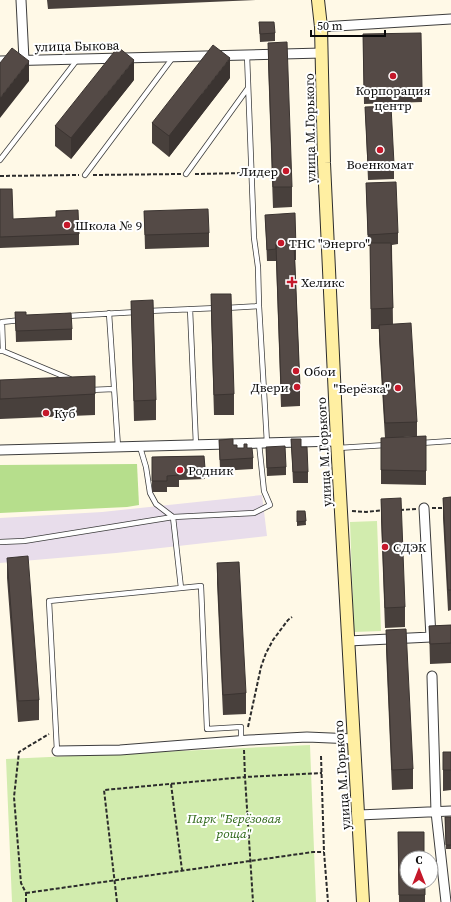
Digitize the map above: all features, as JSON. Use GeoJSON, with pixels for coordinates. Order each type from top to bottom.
{"type":"FeatureCollection","features":[{"type":"Feature","properties":{"kind":"main road","name":"улица М.Горького"},"geometry":{"type":"LineString","coordinates":[[318,0],[321,27],[324,163],[337,444],[363,902]]}},
{"type":"Feature","properties":{"kind":"street"},"geometry":{"type":"LineString","coordinates":[[20,0],[24,60]]}},
{"type":"Feature","properties":{"kind":"street"},"geometry":{"type":"LineString","coordinates":[[321,27],[451,19]]}},
{"type":"Feature","properties":{"kind":"street","name":"улица Быкова"},"geometry":{"type":"LineString","coordinates":[[0,61],[322,53]]}},
{"type":"Feature","properties":{"kind":"street"},"geometry":{"type":"LineString","coordinates":[[0,450],[263,443],[337,444]]}},
{"type":"Feature","properties":{"kind":"street"},"geometry":{"type":"LineString","coordinates":[[348,641],[431,637],[424,508]]}},
{"type":"Feature","properties":{"kind":"street"},"geometry":{"type":"LineString","coordinates":[[432,676],[436,812],[446,902]]}},
{"type":"Feature","properties":{"kind":"street"},"geometry":{"type":"LineString","coordinates":[[57,751],[120,750],[245,740],[307,737],[354,739]]}},
{"type":"Feature","properties":{"kind":"street"},"geometry":{"type":"LineString","coordinates":[[359,815],[451,811]]}},
{"type":"Feature","properties":{"kind":"lane"},"geometry":{"type":"LineString","coordinates":[[0,542],[24,541],[173,517],[254,513],[270,505],[264,491],[258,267],[254,238],[247,55]]}},
{"type":"Feature","properties":{"kind":"lane"},"geometry":{"type":"LineString","coordinates":[[85,175],[174,56]]}},
{"type":"Feature","properties":{"kind":"lane"},"geometry":{"type":"LineString","coordinates":[[0,160],[78,59]]}},
{"type":"Feature","properties":{"kind":"lane"},"geometry":{"type":"LineString","coordinates":[[186,174],[248,88]]}},
{"type":"Feature","properties":{"kind":"lane"},"geometry":{"type":"LineString","coordinates":[[63,317],[109,313],[259,306]]}},
{"type":"Feature","properties":{"kind":"lane"},"geometry":{"type":"LineString","coordinates":[[190,309],[196,445]]}},
{"type":"Feature","properties":{"kind":"lane"},"geometry":{"type":"LineString","coordinates":[[109,313],[118,448]]}},
{"type":"Feature","properties":{"kind":"lane"},"geometry":{"type":"LineString","coordinates":[[25,320],[1,322],[2,351],[75,381]]}},
{"type":"Feature","properties":{"kind":"lane"},"geometry":{"type":"LineString","coordinates":[[90,387],[97,390]]}},
{"type":"Feature","properties":{"kind":"lane"},"geometry":{"type":"LineString","coordinates":[[82,390],[114,389]]}},
{"type":"Feature","properties":{"kind":"lane"},"geometry":{"type":"LineString","coordinates":[[413,444],[451,441]]}},
{"type":"Feature","properties":{"kind":"lane"},"geometry":{"type":"LineString","coordinates":[[337,444],[390,445]]}},
{"type":"Feature","properties":{"kind":"lane"},"geometry":{"type":"LineString","coordinates":[[140,447],[146,467],[150,493],[156,504],[173,517],[181,588]]}},
{"type":"Feature","properties":{"kind":"lane"},"geometry":{"type":"LineString","coordinates":[[57,751],[49,601],[201,586],[207,729],[241,727],[245,740]]}},
{"type":"Feature","properties":{"kind":"path"},"geometry":{"type":"LineString","coordinates":[[0,176],[251,173]]}},
{"type":"Feature","properties":{"kind":"path"},"geometry":{"type":"LineString","coordinates":[[395,510],[451,508]]}},
{"type":"Feature","properties":{"kind":"path"},"geometry":{"type":"LineString","coordinates":[[341,511],[366,512],[388,510]]}},
{"type":"Feature","properties":{"kind":"path"},"geometry":{"type":"LineString","coordinates":[[253,902],[245,777],[245,740],[266,653],[273,640],[292,617]]}},
{"type":"Feature","properties":{"kind":"path"},"geometry":{"type":"LineString","coordinates":[[26,902],[26,893],[20,883],[14,797],[19,752],[55,730]]}},
{"type":"Feature","properties":{"kind":"path"},"geometry":{"type":"LineString","coordinates":[[321,756],[324,852],[328,902]]}},
{"type":"Feature","properties":{"kind":"path"},"geometry":{"type":"LineString","coordinates":[[116,902],[104,790],[245,777],[322,773]]}},
{"type":"Feature","properties":{"kind":"path"},"geometry":{"type":"LineString","coordinates":[[170,784],[182,870]]}},
{"type":"Feature","properties":{"kind":"path"},"geometry":{"type":"LineString","coordinates":[[26,893],[182,870],[313,852],[324,852]]}},
{"type":"Feature","properties":{"kind":"shaded area"},"geometry":{"type":"Polygon","coordinates":[[[262,495],[267,536],[116,553],[0,563],[0,518],[102,512],[262,495]]]}},
{"type":"Feature","properties":{"kind":"green space"},"geometry":{"type":"Polygon","coordinates":[[[137,464],[139,505],[127,507],[0,513],[0,465],[137,464]]]}},
{"type":"Feature","properties":{"kind":"green space"},"geometry":{"type":"Polygon","coordinates":[[[377,521],[381,631],[354,632],[350,522],[377,521]]]}},
{"type":"Feature","properties":{"kind":"green space","name":"Парк \"Берёзовая роща\""},"geometry":{"type":"Polygon","coordinates":[[[310,745],[316,902],[12,902],[6,759],[310,745]]]}},
{"type":"Feature","properties":{"kind":"building"},"geometry":{"type":"Polygon","coordinates":[[[259,22],[274,22],[275,33],[260,34],[259,22]]]}},
{"type":"Feature","properties":{"kind":"building","name":"Корпорация центр"},"geometry":{"type":"Polygon","coordinates":[[[421,33],[422,88],[364,89],[363,34],[421,33]]]}},
{"type":"Feature","properties":{"kind":"building"},"geometry":{"type":"Polygon","coordinates":[[[287,42],[292,187],[273,187],[268,43],[287,42]]]}},
{"type":"Feature","properties":{"kind":"building"},"geometry":{"type":"Polygon","coordinates":[[[213,45],[230,58],[169,136],[152,123],[213,45]]]}},
{"type":"Feature","properties":{"kind":"building"},"geometry":{"type":"Polygon","coordinates":[[[118,47],[134,60],[71,138],[55,126],[118,47]]]}},
{"type":"Feature","properties":{"kind":"building"},"geometry":{"type":"Polygon","coordinates":[[[12,48],[29,61],[0,98],[0,63],[12,48]]]}},
{"type":"Feature","properties":{"kind":"building","name":"Военкомат"},"geometry":{"type":"Polygon","coordinates":[[[391,106],[394,164],[368,165],[365,107],[391,106]]]}},
{"type":"Feature","properties":{"kind":"building"},"geometry":{"type":"Polygon","coordinates":[[[396,182],[398,233],[368,235],[366,183],[396,182]]]}},
{"type":"Feature","properties":{"kind":"building"},"geometry":{"type":"Polygon","coordinates":[[[0,189],[12,189],[13,219],[56,217],[56,211],[78,210],[79,234],[0,237],[0,189]]]}},
{"type":"Feature","properties":{"kind":"building"},"geometry":{"type":"Polygon","coordinates":[[[208,209],[209,233],[145,235],[144,211],[208,209]]]}},
{"type":"Feature","properties":{"kind":"building"},"geometry":{"type":"Polygon","coordinates":[[[295,213],[296,249],[294,243],[276,244],[276,249],[267,250],[265,215],[295,213]]]}},
{"type":"Feature","properties":{"kind":"building"},"geometry":{"type":"Polygon","coordinates":[[[294,243],[300,386],[281,387],[276,244],[294,243]]]}},
{"type":"Feature","properties":{"kind":"building"},"geometry":{"type":"Polygon","coordinates":[[[370,243],[391,243],[393,308],[371,309],[370,243]]]}},
{"type":"Feature","properties":{"kind":"building"},"geometry":{"type":"Polygon","coordinates":[[[211,294],[231,294],[234,394],[214,395],[211,294]]]}},
{"type":"Feature","properties":{"kind":"building"},"geometry":{"type":"Polygon","coordinates":[[[153,300],[156,400],[134,401],[131,301],[153,300]]]}},
{"type":"Feature","properties":{"kind":"building"},"geometry":{"type":"Polygon","coordinates":[[[15,312],[26,312],[26,315],[71,313],[72,329],[16,331],[15,312]]]}},
{"type":"Feature","properties":{"kind":"building","name":"\"Берёзка\""},"geometry":{"type":"Polygon","coordinates":[[[411,323],[417,422],[385,423],[379,325],[411,323]]]}},
{"type":"Feature","properties":{"kind":"building"},"geometry":{"type":"Polygon","coordinates":[[[95,376],[95,394],[0,399],[0,380],[95,376]]]}},
{"type":"Feature","properties":{"kind":"building"},"geometry":{"type":"Polygon","coordinates":[[[426,436],[426,471],[381,470],[381,438],[426,436]]]}},
{"type":"Feature","properties":{"kind":"building"},"geometry":{"type":"Polygon","coordinates":[[[233,439],[233,445],[237,445],[237,448],[244,448],[244,444],[247,444],[247,448],[252,448],[253,458],[220,460],[219,440],[233,439]]]}},
{"type":"Feature","properties":{"kind":"building"},"geometry":{"type":"Polygon","coordinates":[[[291,439],[301,439],[301,447],[307,447],[308,472],[293,472],[291,439]]]}},
{"type":"Feature","properties":{"kind":"building"},"geometry":{"type":"Polygon","coordinates":[[[285,446],[286,467],[267,468],[266,447],[285,446]]]}},
{"type":"Feature","properties":{"kind":"building"},"geometry":{"type":"Polygon","coordinates":[[[204,456],[205,468],[179,468],[179,475],[167,476],[167,481],[152,481],[152,457],[204,456]]]}},
{"type":"Feature","properties":{"kind":"building"},"geometry":{"type":"Polygon","coordinates":[[[451,497],[451,590],[448,590],[443,498],[451,497]]]}},
{"type":"Feature","properties":{"kind":"building"},"geometry":{"type":"Polygon","coordinates":[[[401,498],[405,607],[385,608],[381,499],[401,498]]]}},
{"type":"Feature","properties":{"kind":"building"},"geometry":{"type":"Polygon","coordinates":[[[297,511],[305,511],[306,521],[297,522],[297,511]]]}},
{"type":"Feature","properties":{"kind":"building"},"geometry":{"type":"Polygon","coordinates":[[[28,556],[39,700],[18,701],[7,558],[28,556]]]}},
{"type":"Feature","properties":{"kind":"building"},"geometry":{"type":"Polygon","coordinates":[[[239,562],[246,693],[223,695],[217,563],[239,562]]]}},
{"type":"Feature","properties":{"kind":"building"},"geometry":{"type":"Polygon","coordinates":[[[451,625],[451,643],[430,644],[429,626],[451,625]]]}},
{"type":"Feature","properties":{"kind":"building"},"geometry":{"type":"Polygon","coordinates":[[[406,629],[413,769],[392,770],[386,630],[406,629]]]}},
{"type":"Feature","properties":{"kind":"building"},"geometry":{"type":"Polygon","coordinates":[[[443,752],[451,752],[451,770],[443,770],[443,752]]]}},
{"type":"Feature","properties":{"kind":"building"},"geometry":{"type":"Polygon","coordinates":[[[445,817],[451,817],[451,845],[446,845],[445,817]]]}},
{"type":"Feature","properties":{"kind":"building"},"geometry":{"type":"Polygon","coordinates":[[[398,832],[424,832],[424,850],[399,850],[399,890],[425,890],[425,895],[399,895],[398,832]]]}},
{"type":"Feature","properties":{"kind":"place","name":"Корпорация центр"},"geometry":{"type":"Point","coordinates":[393,76]}},
{"type":"Feature","properties":{"kind":"place","name":"Военкомат"},"geometry":{"type":"Point","coordinates":[380,150]}},
{"type":"Feature","properties":{"kind":"place","name":"Лидер"},"geometry":{"type":"Point","coordinates":[286,171]}},
{"type":"Feature","properties":{"kind":"place","name":"Школа № 9"},"geometry":{"type":"Point","coordinates":[67,225]}},
{"type":"Feature","properties":{"kind":"place","name":"ТНС \"Энерго\""},"geometry":{"type":"Point","coordinates":[281,243]}},
{"type":"Feature","properties":{"kind":"place","name":"Хеликс"},"geometry":{"type":"Point","coordinates":[292,282]}},
{"type":"Feature","properties":{"kind":"place","name":"Обои"},"geometry":{"type":"Point","coordinates":[296,371]}},
{"type":"Feature","properties":{"kind":"place","name":"Двери"},"geometry":{"type":"Point","coordinates":[297,387]}},
{"type":"Feature","properties":{"kind":"place","name":"\"Берёзка\""},"geometry":{"type":"Point","coordinates":[398,388]}},
{"type":"Feature","properties":{"kind":"place","name":"Куб"},"geometry":{"type":"Point","coordinates":[46,413]}},
{"type":"Feature","properties":{"kind":"place","name":"Родник"},"geometry":{"type":"Point","coordinates":[180,470]}},
{"type":"Feature","properties":{"kind":"place","name":"СДЭК"},"geometry":{"type":"Point","coordinates":[385,547]}}]}
